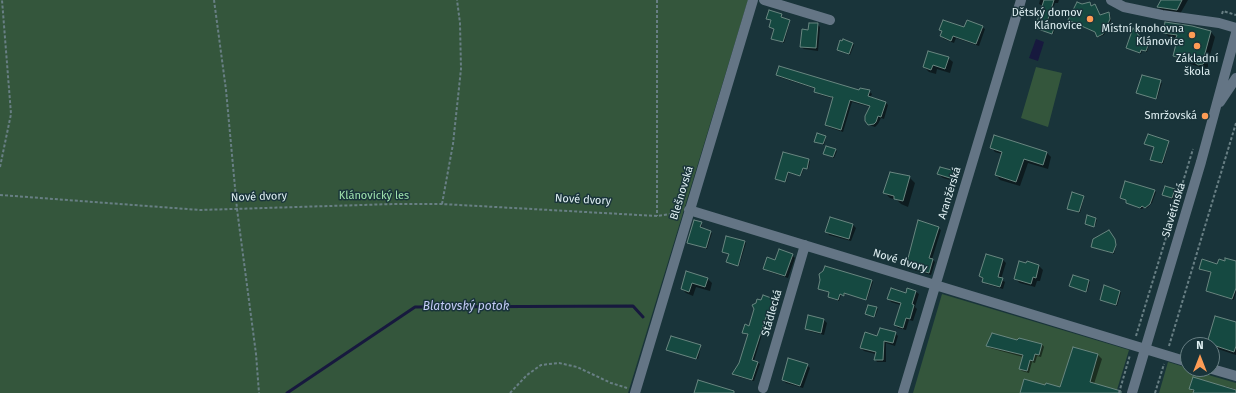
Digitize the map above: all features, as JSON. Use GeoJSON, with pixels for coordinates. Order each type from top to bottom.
{"type":"FeatureCollection","features":[{"type":"Feature","properties":{"kind":"street","name":"Blešnovská"},"geometry":{"type":"LineString","coordinates":[[635,392],[753,0]]}},
{"type":"Feature","properties":{"kind":"street"},"geometry":{"type":"LineString","coordinates":[[764,0],[830,20]]}},
{"type":"Feature","properties":{"kind":"street","name":"Aranžérská"},"geometry":{"type":"LineString","coordinates":[[903,393],[1021,0]]}},
{"type":"Feature","properties":{"kind":"street"},"geometry":{"type":"LineString","coordinates":[[1111,0],[1124,7],[1236,28]]}},
{"type":"Feature","properties":{"kind":"street","name":"Slavětínská"},"geometry":{"type":"LineString","coordinates":[[1132,393],[1236,33]]}},
{"type":"Feature","properties":{"kind":"street"},"geometry":{"type":"LineString","coordinates":[[1215,110],[1236,78]]}},
{"type":"Feature","properties":{"kind":"street","name":"Nové dvory"},"geometry":{"type":"LineString","coordinates":[[689,210],[1180,359]]}},
{"type":"Feature","properties":{"kind":"street","name":"Stádlecká"},"geometry":{"type":"LineString","coordinates":[[763,388],[805,245]]}},
{"type":"Feature","properties":{"kind":"street"},"geometry":{"type":"LineString","coordinates":[[1220,371],[1236,376]]}},
{"type":"Feature","properties":{"kind":"path"},"geometry":{"type":"LineString","coordinates":[[0,167],[11,114],[2,0]]}},
{"type":"Feature","properties":{"kind":"path"},"geometry":{"type":"LineString","coordinates":[[214,0],[226,90],[237,209],[255,347],[259,393]]}},
{"type":"Feature","properties":{"kind":"path"},"geometry":{"type":"LineString","coordinates":[[442,204],[453,144],[461,69],[460,23],[457,0]]}},
{"type":"Feature","properties":{"kind":"path"},"geometry":{"type":"LineString","coordinates":[[657,0],[657,216]]}},
{"type":"Feature","properties":{"kind":"path"},"geometry":{"type":"LineString","coordinates":[[1219,24],[1223,11],[1236,14]]}},
{"type":"Feature","properties":{"kind":"path"},"geometry":{"type":"LineString","coordinates":[[1155,393],[1236,123]]}},
{"type":"Feature","properties":{"kind":"path"},"geometry":{"type":"LineString","coordinates":[[1118,393],[1195,143]]}},
{"type":"Feature","properties":{"kind":"path","name":"Nové dvory"},"geometry":{"type":"LineString","coordinates":[[0,194],[200,210],[394,204],[442,204],[657,216],[689,210]]}},
{"type":"Feature","properties":{"kind":"path"},"geometry":{"type":"LineString","coordinates":[[510,393],[527,375],[541,365],[559,363],[577,367],[611,383],[635,392]]}},
{"type":"Feature","properties":{"kind":"green space","name":"Klánovický les"},"geometry":{"type":"Polygon","coordinates":[[[0,0],[748,0],[628,393],[0,393],[0,0]]]}},
{"type":"Feature","properties":{"kind":"green space"},"geometry":{"type":"Polygon","coordinates":[[[1036,67],[1062,73],[1048,127],[1021,118],[1036,67]]]}},
{"type":"Feature","properties":{"kind":"green space"},"geometry":{"type":"Polygon","coordinates":[[[942,294],[1129,350],[1116,393],[913,393],[942,294]]]}},
{"type":"Feature","properties":{"kind":"green space"},"geometry":{"type":"Polygon","coordinates":[[[1168,362],[1180,366],[1180,377],[1215,377],[1236,383],[1236,393],[1159,393],[1168,362]]]}},
{"type":"Feature","properties":{"kind":"shaded area"},"geometry":{"type":"Polygon","coordinates":[[[1036,39],[1044,42],[1038,61],[1029,58],[1036,39]]]}},
{"type":"Feature","properties":{"kind":"building"},"geometry":{"type":"Polygon","coordinates":[[[1044,0],[1054,0],[1047,22],[1055,25],[1052,34],[1035,28],[1044,0]]]}},
{"type":"Feature","properties":{"kind":"building"},"geometry":{"type":"Polygon","coordinates":[[[1161,0],[1182,0],[1177,10],[1157,7],[1161,0]]]}},
{"type":"Feature","properties":{"kind":"building","name":"Dětský domov Klánovice"},"geometry":{"type":"Polygon","coordinates":[[[1077,2],[1082,4],[1090,2],[1091,6],[1095,4],[1100,15],[1109,12],[1110,19],[1103,34],[1097,37],[1095,32],[1068,20],[1077,2]]]}},
{"type":"Feature","properties":{"kind":"building"},"geometry":{"type":"Polygon","coordinates":[[[769,10],[782,14],[781,17],[790,20],[783,42],[771,39],[774,29],[769,27],[771,20],[766,19],[769,10]]]}},
{"type":"Feature","properties":{"kind":"building"},"geometry":{"type":"Polygon","coordinates":[[[943,20],[964,27],[967,20],[983,26],[976,44],[953,36],[951,41],[940,36],[942,31],[939,30],[943,20]]]}},
{"type":"Feature","properties":{"kind":"building"},"geometry":{"type":"Polygon","coordinates":[[[1165,22],[1192,26],[1211,31],[1204,57],[1205,61],[1203,64],[1198,65],[1194,62],[1173,56],[1177,35],[1163,33],[1165,22]]]}},
{"type":"Feature","properties":{"kind":"building"},"geometry":{"type":"Polygon","coordinates":[[[809,23],[818,23],[816,48],[800,47],[802,29],[808,30],[809,23]]]}},
{"type":"Feature","properties":{"kind":"building"},"geometry":{"type":"Polygon","coordinates":[[[1133,28],[1140,37],[1150,40],[1146,51],[1141,50],[1140,53],[1126,48],[1133,28]]]}},
{"type":"Feature","properties":{"kind":"building"},"geometry":{"type":"Polygon","coordinates":[[[843,39],[853,43],[849,54],[837,50],[840,40],[842,41],[843,39]]]}},
{"type":"Feature","properties":{"kind":"building"},"geometry":{"type":"Polygon","coordinates":[[[928,51],[949,57],[945,69],[933,65],[931,70],[923,67],[928,51]]]}},
{"type":"Feature","properties":{"kind":"building"},"geometry":{"type":"Polygon","coordinates":[[[779,66],[859,90],[860,88],[870,90],[868,96],[886,102],[881,117],[878,116],[874,124],[868,125],[865,121],[865,116],[870,106],[850,100],[841,130],[825,125],[833,97],[814,92],[815,88],[776,75],[779,66]]]}},
{"type":"Feature","properties":{"kind":"building"},"geometry":{"type":"Polygon","coordinates":[[[1142,75],[1161,80],[1156,99],[1136,93],[1142,75]]]}},
{"type":"Feature","properties":{"kind":"building"},"geometry":{"type":"Polygon","coordinates":[[[817,133],[826,136],[823,144],[814,142],[817,133]]]}},
{"type":"Feature","properties":{"kind":"building"},"geometry":{"type":"Polygon","coordinates":[[[1148,134],[1169,141],[1162,163],[1150,160],[1154,147],[1144,144],[1148,134]]]}},
{"type":"Feature","properties":{"kind":"building"},"geometry":{"type":"Polygon","coordinates":[[[994,135],[1047,152],[1043,165],[1024,159],[1016,182],[995,175],[1002,152],[990,148],[994,135]]]}},
{"type":"Feature","properties":{"kind":"building"},"geometry":{"type":"Polygon","coordinates":[[[826,146],[836,149],[833,157],[823,154],[826,146]]]}},
{"type":"Feature","properties":{"kind":"building"},"geometry":{"type":"Polygon","coordinates":[[[783,152],[809,159],[807,169],[803,168],[800,176],[788,172],[785,182],[775,179],[783,152]]]}},
{"type":"Feature","properties":{"kind":"building"},"geometry":{"type":"Polygon","coordinates":[[[940,167],[955,171],[953,179],[937,174],[940,167]]]}},
{"type":"Feature","properties":{"kind":"building"},"geometry":{"type":"Polygon","coordinates":[[[890,172],[910,176],[903,201],[894,199],[894,196],[883,193],[890,172]]]}},
{"type":"Feature","properties":{"kind":"building"},"geometry":{"type":"Polygon","coordinates":[[[1125,181],[1155,190],[1150,204],[1145,208],[1142,206],[1140,208],[1126,203],[1126,200],[1120,198],[1125,181]]]}},
{"type":"Feature","properties":{"kind":"building"},"geometry":{"type":"Polygon","coordinates":[[[1165,186],[1175,189],[1172,198],[1162,195],[1165,186]]]}},
{"type":"Feature","properties":{"kind":"building"},"geometry":{"type":"Polygon","coordinates":[[[1072,192],[1084,196],[1079,212],[1067,209],[1072,192]]]}},
{"type":"Feature","properties":{"kind":"building"},"geometry":{"type":"Polygon","coordinates":[[[1087,215],[1096,218],[1094,227],[1085,224],[1087,215]]]}},
{"type":"Feature","properties":{"kind":"building"},"geometry":{"type":"Polygon","coordinates":[[[830,217],[853,224],[849,239],[825,232],[830,217]]]}},
{"type":"Feature","properties":{"kind":"building"},"geometry":{"type":"Polygon","coordinates":[[[694,220],[702,222],[700,227],[711,231],[706,248],[687,243],[694,220]]]}},
{"type":"Feature","properties":{"kind":"building"},"geometry":{"type":"Polygon","coordinates":[[[918,220],[939,227],[929,258],[933,259],[929,273],[906,266],[918,220]]]}},
{"type":"Feature","properties":{"kind":"building"},"geometry":{"type":"Polygon","coordinates":[[[1109,230],[1115,239],[1116,245],[1113,253],[1091,247],[1093,239],[1109,230]]]}},
{"type":"Feature","properties":{"kind":"building"},"geometry":{"type":"Polygon","coordinates":[[[726,236],[745,241],[738,266],[726,262],[729,254],[722,252],[726,236]]]}},
{"type":"Feature","properties":{"kind":"building"},"geometry":{"type":"Polygon","coordinates":[[[779,249],[793,254],[785,276],[763,269],[767,257],[775,260],[779,249]]]}},
{"type":"Feature","properties":{"kind":"building"},"geometry":{"type":"Polygon","coordinates":[[[986,254],[1003,259],[998,277],[1003,278],[1000,287],[982,282],[983,278],[979,276],[986,254]]]}},
{"type":"Feature","properties":{"kind":"building"},"geometry":{"type":"Polygon","coordinates":[[[1225,258],[1236,261],[1236,288],[1232,299],[1206,291],[1211,272],[1199,269],[1202,259],[1217,264],[1219,259],[1225,261],[1225,258]]]}},
{"type":"Feature","properties":{"kind":"building"},"geometry":{"type":"Polygon","coordinates":[[[1019,261],[1026,263],[1027,261],[1039,265],[1036,278],[1033,277],[1031,284],[1014,279],[1019,261]]]}},
{"type":"Feature","properties":{"kind":"building"},"geometry":{"type":"Polygon","coordinates":[[[825,266],[872,280],[866,300],[844,293],[844,296],[840,294],[838,300],[828,297],[829,292],[818,289],[820,280],[819,274],[823,271],[825,266]]]}},
{"type":"Feature","properties":{"kind":"building"},"geometry":{"type":"Polygon","coordinates":[[[686,271],[708,278],[705,287],[692,283],[689,292],[681,289],[686,271]]]}},
{"type":"Feature","properties":{"kind":"building"},"geometry":{"type":"Polygon","coordinates":[[[1073,275],[1089,280],[1086,292],[1069,286],[1073,275]]]}},
{"type":"Feature","properties":{"kind":"building"},"geometry":{"type":"Polygon","coordinates":[[[1104,285],[1120,291],[1116,305],[1100,300],[1104,285]]]}},
{"type":"Feature","properties":{"kind":"building"},"geometry":{"type":"Polygon","coordinates":[[[891,288],[906,293],[907,288],[916,291],[910,319],[906,318],[903,328],[894,325],[901,303],[887,299],[891,288]]]}},
{"type":"Feature","properties":{"kind":"building"},"geometry":{"type":"Polygon","coordinates":[[[763,295],[774,299],[773,304],[775,304],[770,319],[766,317],[752,360],[758,362],[752,380],[732,374],[739,363],[748,334],[742,333],[745,324],[749,326],[754,309],[752,305],[756,303],[757,299],[761,300],[763,295]]]}},
{"type":"Feature","properties":{"kind":"building"},"geometry":{"type":"Polygon","coordinates":[[[868,305],[877,307],[874,317],[865,314],[868,305]]]}},
{"type":"Feature","properties":{"kind":"building"},"geometry":{"type":"Polygon","coordinates":[[[808,315],[824,319],[821,333],[805,329],[808,315]]]}},
{"type":"Feature","properties":{"kind":"building"},"geometry":{"type":"Polygon","coordinates":[[[1215,316],[1236,322],[1236,346],[1234,352],[1220,347],[1220,337],[1209,337],[1215,316]]]}},
{"type":"Feature","properties":{"kind":"building"},"geometry":{"type":"Polygon","coordinates":[[[880,328],[896,332],[893,343],[884,341],[883,360],[874,360],[876,352],[860,348],[865,332],[877,336],[880,328]]]}},
{"type":"Feature","properties":{"kind":"building"},"geometry":{"type":"Polygon","coordinates":[[[992,333],[1017,340],[1019,338],[1042,344],[1039,355],[1035,354],[1033,361],[1030,360],[1027,371],[1019,369],[1023,355],[986,346],[992,333]]]}},
{"type":"Feature","properties":{"kind":"building"},"geometry":{"type":"Polygon","coordinates":[[[671,336],[701,345],[696,359],[666,350],[671,336]]]}},
{"type":"Feature","properties":{"kind":"building"},"geometry":{"type":"Polygon","coordinates":[[[1073,347],[1098,354],[1090,382],[1121,391],[1121,393],[1020,393],[1024,379],[1045,385],[1046,383],[1060,387],[1073,347]]]}},
{"type":"Feature","properties":{"kind":"building"},"geometry":{"type":"Polygon","coordinates":[[[788,358],[808,364],[800,386],[782,380],[788,358]]]}},
{"type":"Feature","properties":{"kind":"building"},"geometry":{"type":"Polygon","coordinates":[[[1193,377],[1236,390],[1236,393],[1193,393],[1194,390],[1189,389],[1193,377]]]}},
{"type":"Feature","properties":{"kind":"building"},"geometry":{"type":"Polygon","coordinates":[[[698,380],[734,391],[734,393],[694,393],[698,380]]]}},
{"type":"Feature","properties":{"kind":"waterway","name":"Blatovský potok"},"geometry":{"type":"LineString","coordinates":[[287,393],[415,307],[633,306],[643,317]]}},
{"type":"Feature","properties":{"kind":"place","name":"Dětský domov Klánovice"},"geometry":{"type":"Point","coordinates":[1090,19]}},
{"type":"Feature","properties":{"kind":"place","name":"Místní knohovna Klánovice"},"geometry":{"type":"Point","coordinates":[1192,35]}},
{"type":"Feature","properties":{"kind":"place","name":"Základní škola"},"geometry":{"type":"Point","coordinates":[1197,46]}},
{"type":"Feature","properties":{"kind":"place","name":"Smržovská"},"geometry":{"type":"Point","coordinates":[1205,116]}}]}
